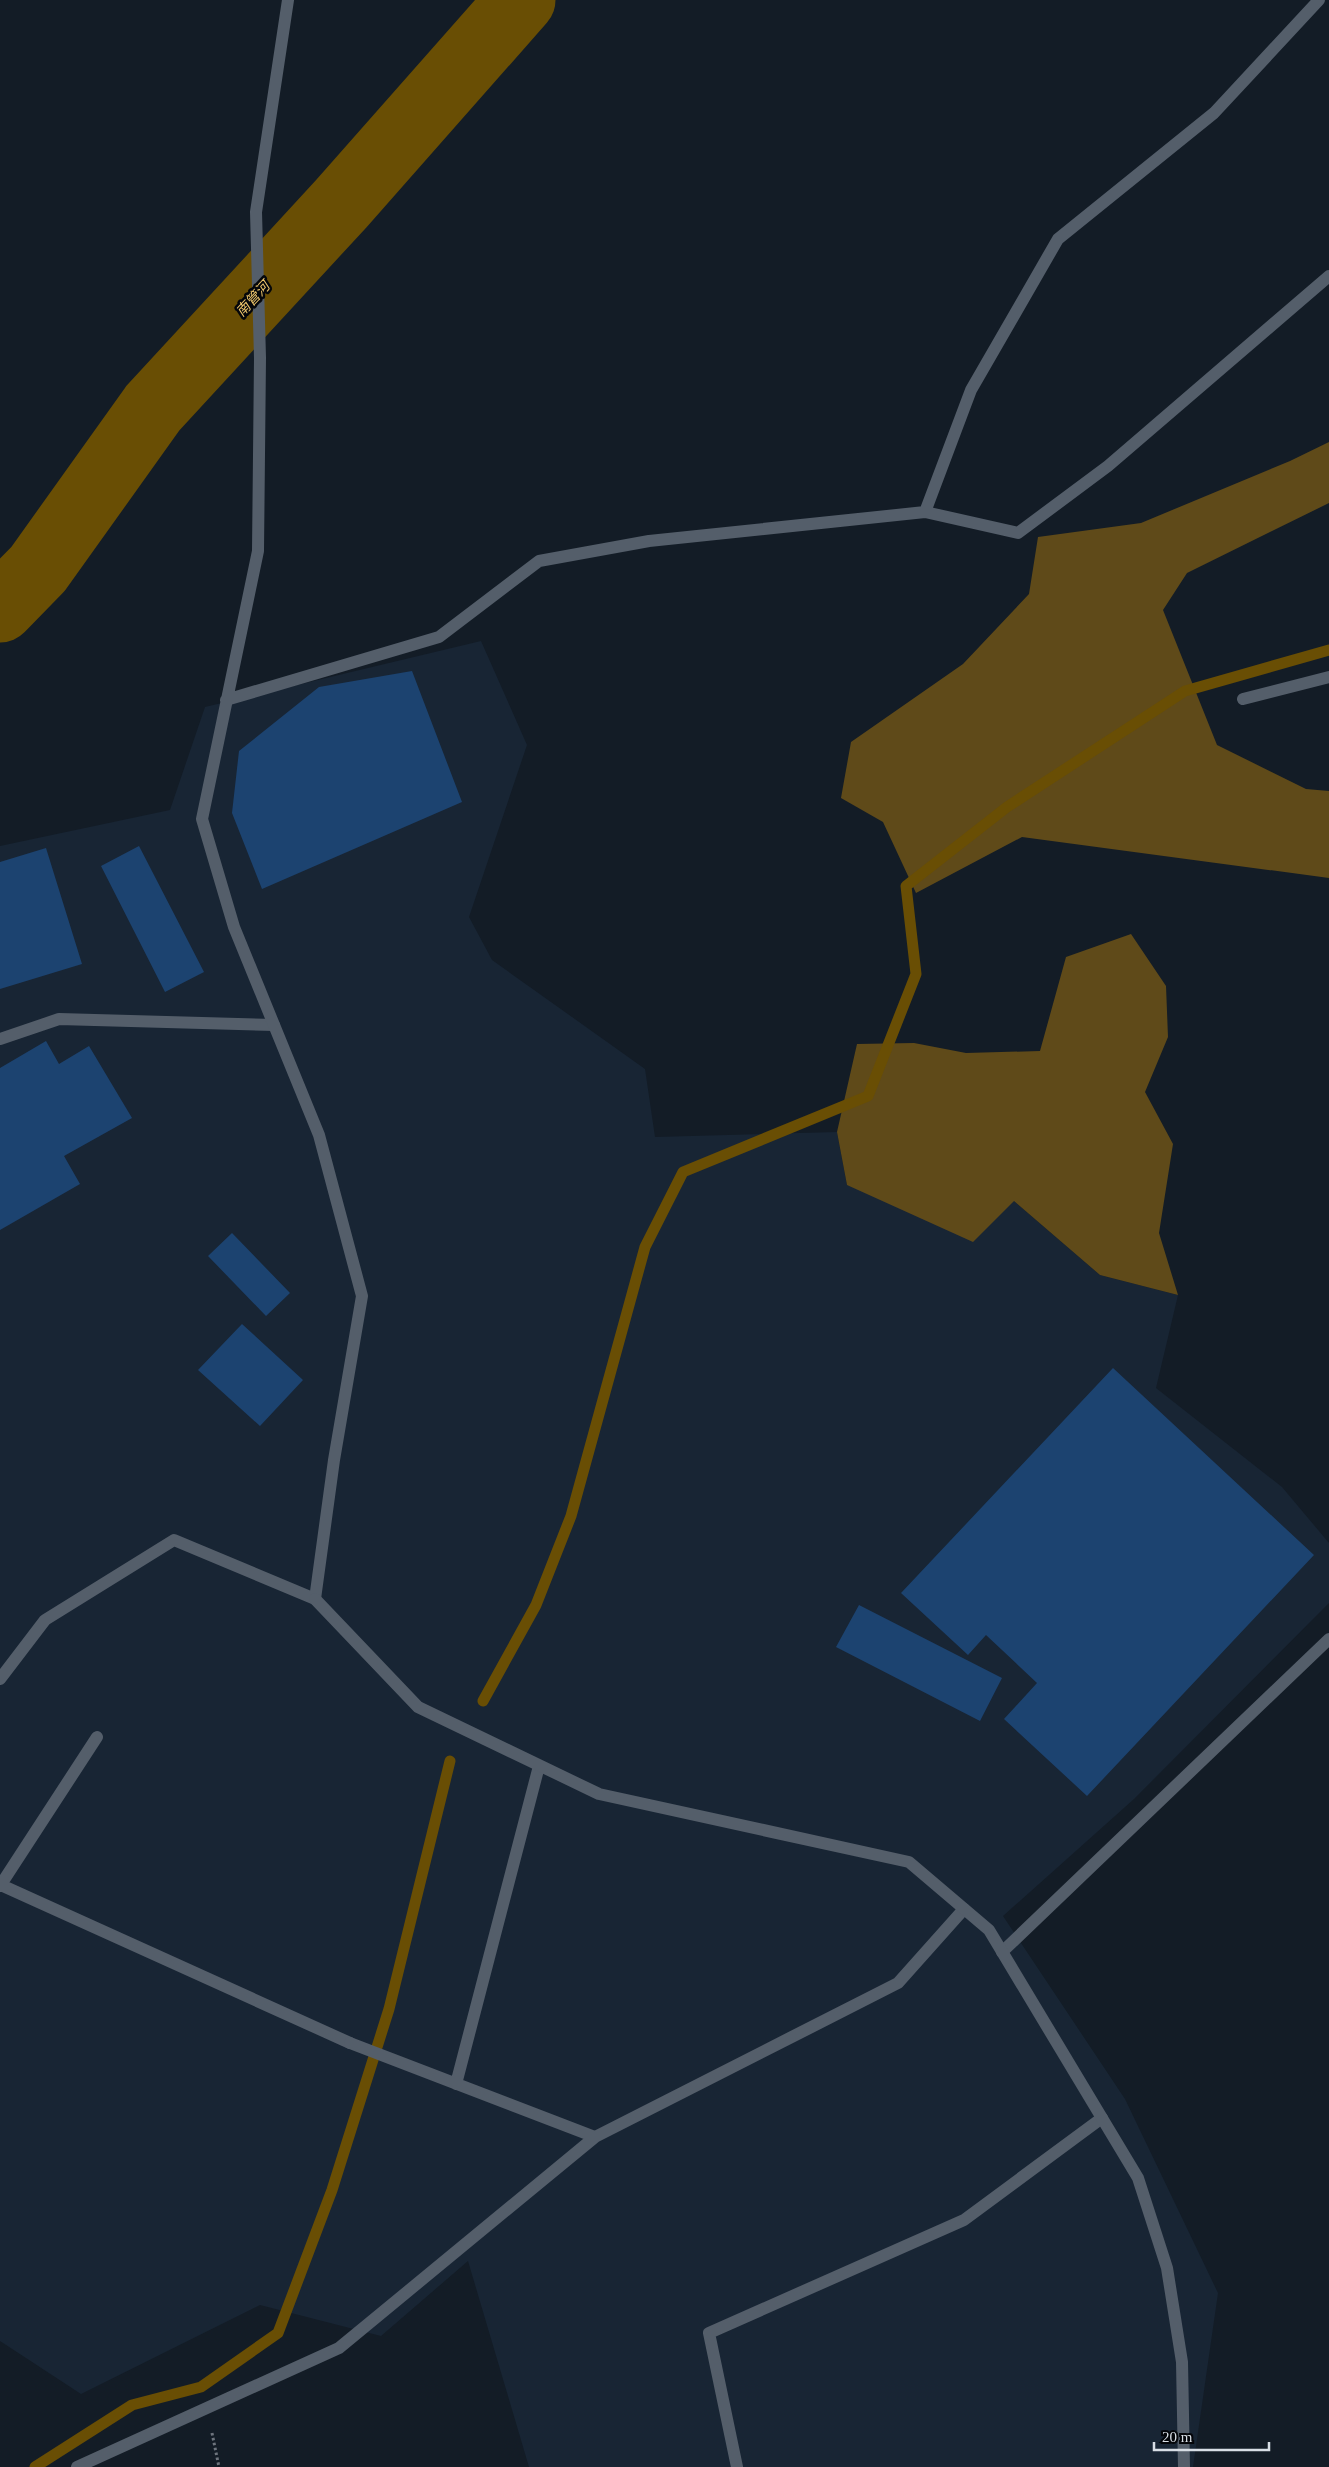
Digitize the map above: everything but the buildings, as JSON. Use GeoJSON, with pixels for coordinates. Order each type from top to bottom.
{"type":"FeatureCollection","features":[{"type":"Feature","properties":{"kind":"street"},"geometry":{"type":"LineString","coordinates":[[288,0],[256,212],[260,358],[258,551],[202,819],[234,927],[319,1135],[362,1296],[334,1460],[315,1599]]}},
{"type":"Feature","properties":{"kind":"street"},"geometry":{"type":"LineString","coordinates":[[925,512],[971,390],[1058,239],[1214,113],[1319,0]]}},
{"type":"Feature","properties":{"kind":"street"},"geometry":{"type":"LineString","coordinates":[[226,700],[439,637],[538,561],[649,541],[925,512],[1018,533],[1108,466],[1329,276]]}},
{"type":"Feature","properties":{"kind":"street"},"geometry":{"type":"LineString","coordinates":[[1243,699],[1329,676]]}},
{"type":"Feature","properties":{"kind":"street"},"geometry":{"type":"LineString","coordinates":[[0,1039],[59,1019],[274,1025]]}},
{"type":"Feature","properties":{"kind":"street"},"geometry":{"type":"LineString","coordinates":[[0,1679],[45,1620],[174,1540],[315,1599],[418,1707],[599,1794],[909,1862],[989,1930],[1138,2178],[1168,2268],[1182,2362],[1184,2467]]}},
{"type":"Feature","properties":{"kind":"street"},"geometry":{"type":"LineString","coordinates":[[1002,1952],[1329,1639]]}},
{"type":"Feature","properties":{"kind":"street"},"geometry":{"type":"LineString","coordinates":[[97,1737],[0,1885],[354,2044],[595,2137]]}},
{"type":"Feature","properties":{"kind":"street"},"geometry":{"type":"LineString","coordinates":[[456,2084],[539,1766]]}},
{"type":"Feature","properties":{"kind":"street"},"geometry":{"type":"LineString","coordinates":[[77,2467],[340,2348],[595,2137],[898,1983],[964,1909]]}},
{"type":"Feature","properties":{"kind":"street"},"geometry":{"type":"LineString","coordinates":[[737,2467],[709,2333],[964,2220],[1102,2118]]}},
{"type":"Feature","properties":{"kind":"path"},"geometry":{"type":"LineString","coordinates":[[206,2408],[219,2467]]}},
{"type":"Feature","properties":{"kind":"shaded area"},"geometry":{"type":"Polygon","coordinates":[[[1329,442],[1329,503],[1187,573],[1163,610],[1217,745],[1306,789],[1329,791],[1329,878],[1022,837],[916,893],[883,822],[841,798],[851,742],[963,664],[1029,594],[1038,537],[1141,523],[1290,461],[1329,442]]]}},
{"type":"Feature","properties":{"kind":"shaded area"},"geometry":{"type":"Polygon","coordinates":[[[481,641],[527,745],[469,917],[492,960],[645,1069],[655,1137],[837,1132],[847,1185],[1014,1201],[1100,1275],[1178,1295],[1156,1388],[1282,1487],[1329,1543],[1329,1603],[1134,1799],[1003,1916],[1125,2099],[1218,2293],[1193,2467],[529,2467],[468,2261],[381,2336],[260,2305],[81,2394],[0,2341],[0,846],[170,810],[205,707],[481,641]]]}},
{"type":"Feature","properties":{"kind":"shaded area"},"geometry":{"type":"Polygon","coordinates":[[[1131,934],[1166,986],[1168,1037],[1145,1092],[1173,1144],[1159,1233],[1178,1295],[1100,1275],[1014,1201],[973,1242],[847,1185],[837,1132],[857,1044],[914,1043],[966,1053],[1040,1051],[1066,957],[1131,934]]]}},
{"type":"Feature","properties":{"kind":"waterway","name":"南管河"},"geometry":{"type":"LineString","coordinates":[[0,608],[38,569],[153,408],[341,204],[521,0]]}},
{"type":"Feature","properties":{"kind":"waterway"},"geometry":{"type":"LineString","coordinates":[[483,1701],[536,1605],[571,1516],[645,1247],[683,1172],[868,1096],[916,974],[906,886],[1007,807],[1185,691],[1329,650]]}},
{"type":"Feature","properties":{"kind":"waterway"},"geometry":{"type":"LineString","coordinates":[[35,2467],[132,2405],[201,2387],[278,2333],[332,2190],[389,2009],[450,1761]]}}]}
